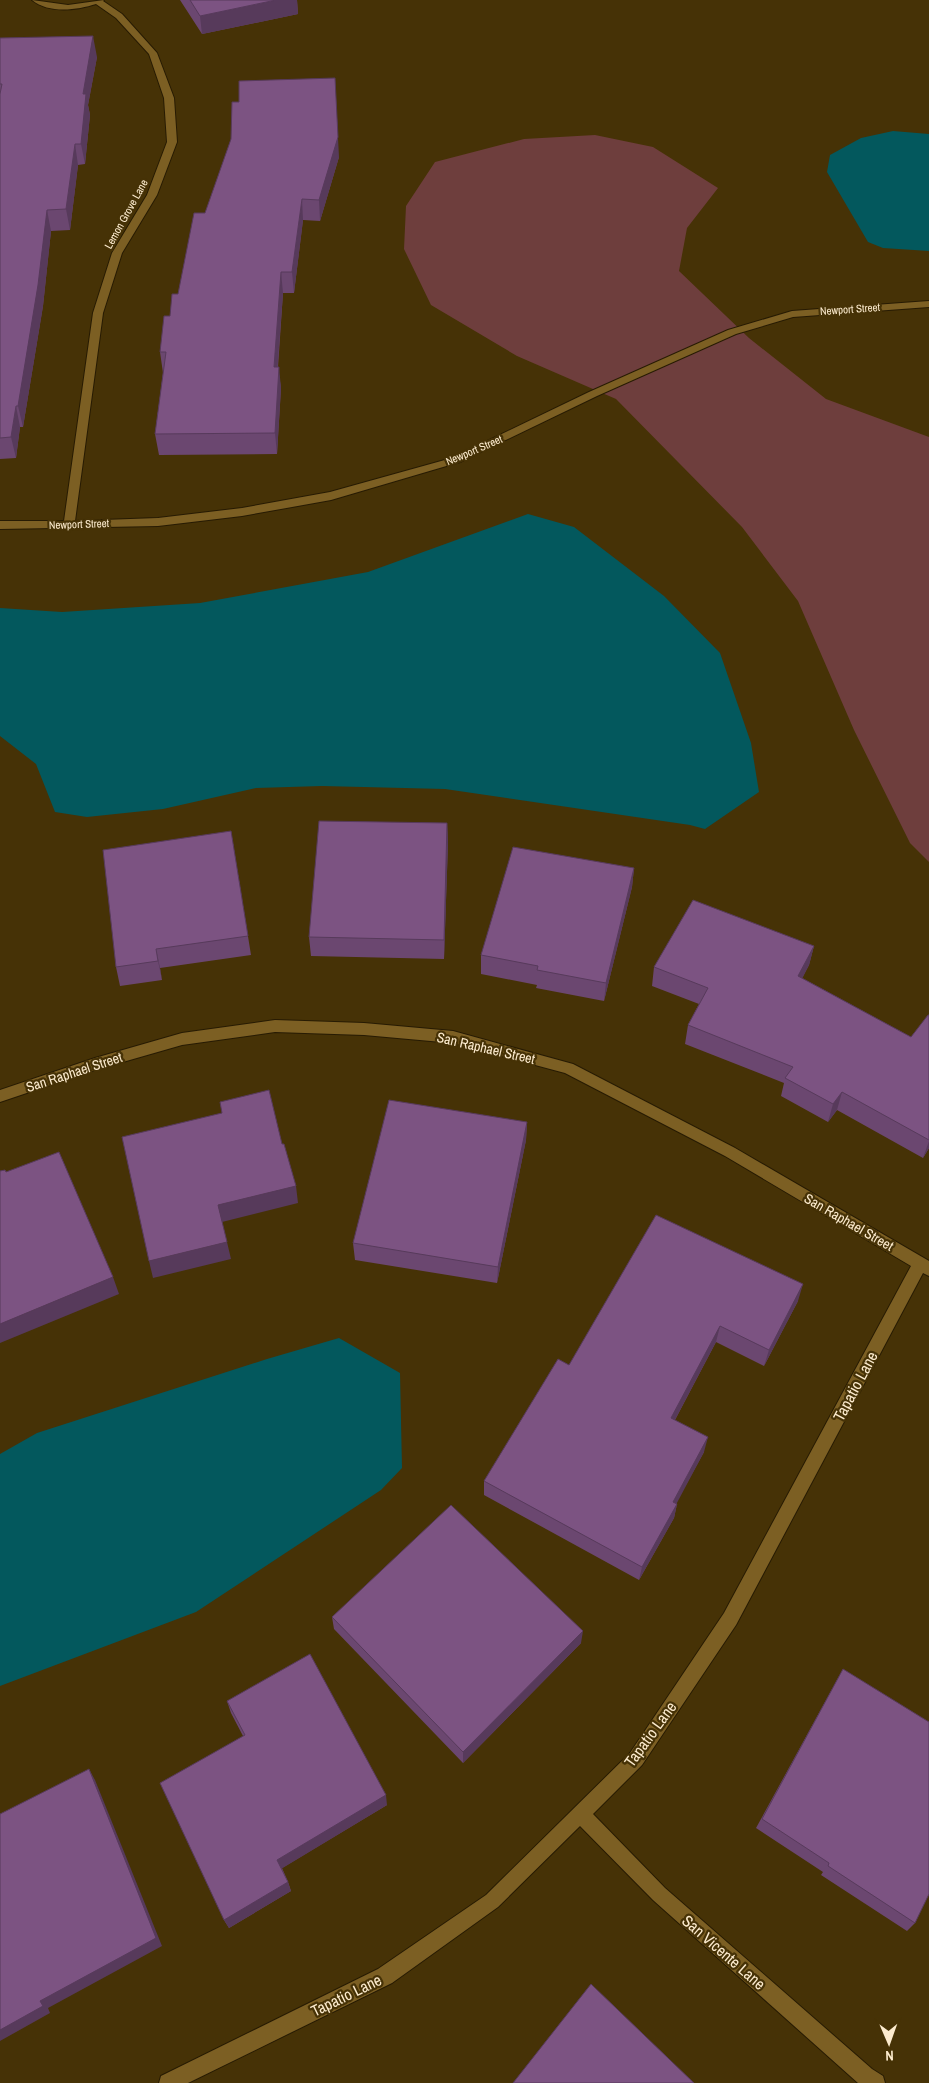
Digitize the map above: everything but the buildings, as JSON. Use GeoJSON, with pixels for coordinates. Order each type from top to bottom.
{"type":"FeatureCollection","features":[{"type":"Feature","properties":{"kind":"street"},"geometry":{"type":"LineString","coordinates":[[36,0],[58,7],[76,7],[99,0]]}},
{"type":"Feature","properties":{"kind":"street","name":"Lemon Grove Lane"},"geometry":{"type":"LineString","coordinates":[[70,524],[98,313],[117,253],[152,195],[172,142],[169,98],[153,53],[119,16],[99,0]]}},
{"type":"Feature","properties":{"kind":"street","name":"Newport Street"},"geometry":{"type":"LineString","coordinates":[[0,525],[158,522],[242,512],[331,496],[456,460],[592,394],[732,332],[792,314],[929,304]]}},
{"type":"Feature","properties":{"kind":"street","name":"San Raphael Street"},"geometry":{"type":"LineString","coordinates":[[0,1096],[96,1064],[182,1039],[275,1026],[364,1028],[453,1037],[568,1068],[730,1152],[925,1266]]}},
{"type":"Feature","properties":{"kind":"street","name":"Tapatio Lane"},"geometry":{"type":"LineString","coordinates":[[168,2083],[386,1976],[492,1901],[636,1760],[730,1619],[925,1266]]}},
{"type":"Feature","properties":{"kind":"street","name":"San Vicente Lane"},"geometry":{"type":"LineString","coordinates":[[580,1813],[659,1894],[857,2069],[876,2083]]}},
{"type":"Feature","properties":{"kind":"shaded area"},"geometry":{"type":"Polygon","coordinates":[[[595,135],[653,147],[718,188],[687,228],[679,271],[749,338],[826,399],[929,437],[929,862],[910,843],[854,730],[798,601],[742,527],[616,399],[517,356],[431,305],[404,249],[406,206],[435,162],[524,139],[595,135]]]}},
{"type":"Feature","properties":{"kind":"water"},"geometry":{"type":"Polygon","coordinates":[[[893,131],[929,134],[929,251],[883,248],[868,242],[827,172],[830,155],[861,138],[893,131]]]}},
{"type":"Feature","properties":{"kind":"water"},"geometry":{"type":"Polygon","coordinates":[[[528,514],[574,527],[664,596],[720,653],[751,743],[759,792],[705,829],[690,825],[445,789],[322,786],[256,788],[163,809],[87,817],[55,812],[36,764],[0,736],[0,608],[62,612],[200,603],[368,572],[528,514]]]}},
{"type":"Feature","properties":{"kind":"water"},"geometry":{"type":"Polygon","coordinates":[[[339,1338],[400,1373],[402,1468],[381,1490],[196,1612],[0,1686],[0,1454],[37,1433],[267,1359],[339,1338]]]}}]}
